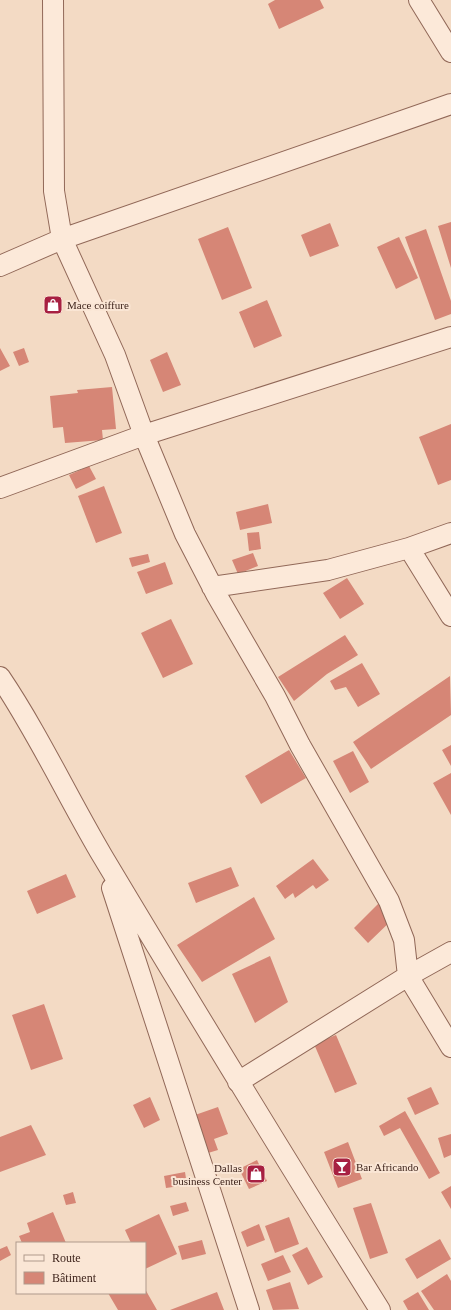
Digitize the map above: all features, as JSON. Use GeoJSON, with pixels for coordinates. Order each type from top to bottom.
{"type":"FeatureCollection","features":[{"type":"Feature","properties":{"kind":"street"},"geometry":{"type":"LineString","coordinates":[[53,0],[54,191],[62,239],[115,355],[144,435],[184,534],[212,587],[275,696],[300,745],[389,901],[404,940],[408,976],[451,1047]]}},
{"type":"Feature","properties":{"kind":"street"},"geometry":{"type":"LineString","coordinates":[[419,0],[451,52]]}},
{"type":"Feature","properties":{"kind":"street"},"geometry":{"type":"LineString","coordinates":[[0,266],[62,239],[451,104]]}},
{"type":"Feature","properties":{"kind":"street"},"geometry":{"type":"LineString","coordinates":[[0,488],[144,435],[451,337]]}},
{"type":"Feature","properties":{"kind":"street"},"geometry":{"type":"LineString","coordinates":[[212,587],[328,570],[409,548],[451,533]]}},
{"type":"Feature","properties":{"kind":"street"},"geometry":{"type":"LineString","coordinates":[[409,548],[451,616]]}},
{"type":"Feature","properties":{"kind":"street"},"geometry":{"type":"LineString","coordinates":[[0,677],[20,706],[101,854],[238,1082],[380,1310]]}},
{"type":"Feature","properties":{"kind":"street"},"geometry":{"type":"LineString","coordinates":[[101,854],[249,1310]]}},
{"type":"Feature","properties":{"kind":"street"},"geometry":{"type":"LineString","coordinates":[[238,1082],[408,976],[451,952]]}},
{"type":"Feature","properties":{"kind":"building"},"geometry":{"type":"Polygon","coordinates":[[[275,0],[320,0],[324,8],[279,29],[268,4],[275,0]]]}},
{"type":"Feature","properties":{"kind":"building"},"geometry":{"type":"Polygon","coordinates":[[[451,222],[451,268],[438,226],[451,222]]]}},
{"type":"Feature","properties":{"kind":"building"},"geometry":{"type":"Polygon","coordinates":[[[330,223],[339,246],[310,257],[301,235],[330,223]]]}},
{"type":"Feature","properties":{"kind":"building"},"geometry":{"type":"Polygon","coordinates":[[[228,227],[252,288],[222,300],[198,239],[228,227]]]}},
{"type":"Feature","properties":{"kind":"building"},"geometry":{"type":"Polygon","coordinates":[[[426,229],[451,301],[451,314],[435,320],[405,237],[426,229]]]}},
{"type":"Feature","properties":{"kind":"building"},"geometry":{"type":"Polygon","coordinates":[[[399,237],[418,278],[396,289],[377,247],[399,237]]]}},
{"type":"Feature","properties":{"kind":"building"},"geometry":{"type":"Polygon","coordinates":[[[267,300],[282,336],[254,348],[239,312],[267,300]]]}},
{"type":"Feature","properties":{"kind":"building"},"geometry":{"type":"Polygon","coordinates":[[[0,348],[10,366],[0,371],[0,348]]]}},
{"type":"Feature","properties":{"kind":"building"},"geometry":{"type":"Polygon","coordinates":[[[24,348],[29,362],[19,366],[13,352],[24,348]]]}},
{"type":"Feature","properties":{"kind":"building"},"geometry":{"type":"Polygon","coordinates":[[[167,352],[181,385],[163,392],[150,360],[167,352]]]}},
{"type":"Feature","properties":{"kind":"building"},"geometry":{"type":"Polygon","coordinates":[[[112,387],[116,429],[102,430],[103,440],[65,443],[63,427],[53,428],[50,396],[78,393],[77,390],[112,387]]]}},
{"type":"Feature","properties":{"kind":"building"},"geometry":{"type":"Polygon","coordinates":[[[451,424],[451,480],[438,485],[419,437],[451,424]]]}},
{"type":"Feature","properties":{"kind":"building"},"geometry":{"type":"Polygon","coordinates":[[[89,466],[96,479],[76,489],[69,475],[89,466]]]}},
{"type":"Feature","properties":{"kind":"building"},"geometry":{"type":"Polygon","coordinates":[[[104,486],[122,533],[96,543],[78,496],[104,486]]]}},
{"type":"Feature","properties":{"kind":"building"},"geometry":{"type":"Polygon","coordinates":[[[268,504],[272,523],[240,530],[236,512],[268,504]]]}},
{"type":"Feature","properties":{"kind":"building"},"geometry":{"type":"Polygon","coordinates":[[[259,532],[261,549],[249,551],[247,533],[259,532]]]}},
{"type":"Feature","properties":{"kind":"building"},"geometry":{"type":"Polygon","coordinates":[[[253,553],[258,566],[238,574],[232,560],[253,553]]]}},
{"type":"Feature","properties":{"kind":"building"},"geometry":{"type":"Polygon","coordinates":[[[148,554],[150,562],[132,567],[129,558],[148,554]]]}},
{"type":"Feature","properties":{"kind":"building"},"geometry":{"type":"Polygon","coordinates":[[[165,562],[173,584],[146,594],[137,572],[165,562]]]}},
{"type":"Feature","properties":{"kind":"building"},"geometry":{"type":"Polygon","coordinates":[[[347,578],[364,604],[340,619],[323,593],[347,578]]]}},
{"type":"Feature","properties":{"kind":"building"},"geometry":{"type":"Polygon","coordinates":[[[171,619],[193,664],[163,678],[141,633],[171,619]]]}},
{"type":"Feature","properties":{"kind":"building"},"geometry":{"type":"Polygon","coordinates":[[[345,635],[358,655],[327,674],[294,701],[278,677],[345,635]]]}},
{"type":"Feature","properties":{"kind":"building"},"geometry":{"type":"Polygon","coordinates":[[[362,663],[380,694],[358,707],[346,687],[335,690],[330,681],[362,663]]]}},
{"type":"Feature","properties":{"kind":"building"},"geometry":{"type":"Polygon","coordinates":[[[450,676],[451,715],[371,769],[353,742],[450,676]]]}},
{"type":"Feature","properties":{"kind":"building"},"geometry":{"type":"Polygon","coordinates":[[[451,745],[451,766],[442,750],[451,745]]]}},
{"type":"Feature","properties":{"kind":"building"},"geometry":{"type":"Polygon","coordinates":[[[289,750],[306,778],[261,804],[245,776],[289,750]]]}},
{"type":"Feature","properties":{"kind":"building"},"geometry":{"type":"Polygon","coordinates":[[[353,751],[369,782],[350,793],[333,761],[353,751]]]}},
{"type":"Feature","properties":{"kind":"building"},"geometry":{"type":"Polygon","coordinates":[[[451,773],[451,815],[433,783],[451,773]]]}},
{"type":"Feature","properties":{"kind":"building"},"geometry":{"type":"Polygon","coordinates":[[[313,859],[329,880],[316,889],[313,885],[295,898],[293,893],[285,899],[276,886],[313,859]]]}},
{"type":"Feature","properties":{"kind":"building"},"geometry":{"type":"Polygon","coordinates":[[[231,867],[239,886],[196,903],[188,883],[231,867]]]}},
{"type":"Feature","properties":{"kind":"building"},"geometry":{"type":"Polygon","coordinates":[[[66,874],[76,897],[37,914],[27,891],[66,874]]]}},
{"type":"Feature","properties":{"kind":"building"},"geometry":{"type":"Polygon","coordinates":[[[254,897],[275,939],[202,982],[177,945],[254,897]]]}},
{"type":"Feature","properties":{"kind":"building"},"geometry":{"type":"Polygon","coordinates":[[[379,903],[394,918],[368,943],[354,928],[379,903]]]}},
{"type":"Feature","properties":{"kind":"building"},"geometry":{"type":"Polygon","coordinates":[[[270,956],[288,1002],[255,1023],[232,974],[270,956]]]}},
{"type":"Feature","properties":{"kind":"building"},"geometry":{"type":"Polygon","coordinates":[[[44,1004],[63,1059],[31,1070],[12,1015],[44,1004]]]}},
{"type":"Feature","properties":{"kind":"building"},"geometry":{"type":"Polygon","coordinates":[[[336,1035],[357,1084],[335,1093],[314,1044],[336,1035]]]}},
{"type":"Feature","properties":{"kind":"building"},"geometry":{"type":"Polygon","coordinates":[[[431,1087],[439,1104],[415,1115],[407,1098],[431,1087]]]}},
{"type":"Feature","properties":{"kind":"building"},"geometry":{"type":"Polygon","coordinates":[[[150,1097],[160,1120],[144,1128],[133,1105],[150,1097]]]}},
{"type":"Feature","properties":{"kind":"building"},"geometry":{"type":"Polygon","coordinates":[[[218,1107],[228,1134],[214,1139],[218,1150],[208,1153],[195,1115],[218,1107]]]}},
{"type":"Feature","properties":{"kind":"building"},"geometry":{"type":"Polygon","coordinates":[[[405,1111],[440,1173],[429,1179],[400,1128],[384,1136],[379,1126],[405,1111]]]}},
{"type":"Feature","properties":{"kind":"building"},"geometry":{"type":"Polygon","coordinates":[[[31,1125],[46,1155],[0,1172],[0,1137],[31,1125]]]}},
{"type":"Feature","properties":{"kind":"building"},"geometry":{"type":"Polygon","coordinates":[[[451,1134],[451,1155],[444,1158],[438,1138],[451,1134]]]}},
{"type":"Feature","properties":{"kind":"building"},"geometry":{"type":"Polygon","coordinates":[[[348,1142],[362,1179],[338,1188],[324,1152],[348,1142]]]}},
{"type":"Feature","properties":{"kind":"building"},"geometry":{"type":"Polygon","coordinates":[[[257,1160],[267,1181],[249,1189],[239,1169],[257,1160]]]}},
{"type":"Feature","properties":{"kind":"building"},"geometry":{"type":"Polygon","coordinates":[[[185,1172],[187,1185],[166,1188],[164,1176],[185,1172]]]}},
{"type":"Feature","properties":{"kind":"building"},"geometry":{"type":"Polygon","coordinates":[[[451,1186],[451,1209],[441,1192],[451,1186]]]}},
{"type":"Feature","properties":{"kind":"building"},"geometry":{"type":"Polygon","coordinates":[[[73,1192],[76,1203],[66,1205],[63,1195],[73,1192]]]}},
{"type":"Feature","properties":{"kind":"building"},"geometry":{"type":"Polygon","coordinates":[[[186,1202],[189,1211],[173,1216],[170,1206],[186,1202]]]}},
{"type":"Feature","properties":{"kind":"building"},"geometry":{"type":"Polygon","coordinates":[[[371,1203],[388,1253],[370,1259],[353,1208],[371,1203]]]}},
{"type":"Feature","properties":{"kind":"building"},"geometry":{"type":"Polygon","coordinates":[[[53,1212],[66,1242],[22,1242],[19,1236],[30,1232],[27,1223],[53,1212]]]}},
{"type":"Feature","properties":{"kind":"building"},"geometry":{"type":"Polygon","coordinates":[[[159,1214],[177,1254],[146,1269],[146,1242],[131,1242],[125,1230],[159,1214]]]}},
{"type":"Feature","properties":{"kind":"building"},"geometry":{"type":"Polygon","coordinates":[[[289,1217],[299,1244],[275,1253],[265,1226],[289,1217]]]}},
{"type":"Feature","properties":{"kind":"building"},"geometry":{"type":"Polygon","coordinates":[[[259,1224],[265,1240],[247,1247],[241,1232],[259,1224]]]}},
{"type":"Feature","properties":{"kind":"building"},"geometry":{"type":"Polygon","coordinates":[[[440,1239],[451,1259],[417,1279],[405,1259],[440,1239]]]}},
{"type":"Feature","properties":{"kind":"building"},"geometry":{"type":"Polygon","coordinates":[[[202,1240],[206,1254],[182,1260],[178,1246],[202,1240]]]}},
{"type":"Feature","properties":{"kind":"building"},"geometry":{"type":"Polygon","coordinates":[[[7,1246],[11,1255],[0,1261],[0,1249],[7,1246]]]}},
{"type":"Feature","properties":{"kind":"building"},"geometry":{"type":"Polygon","coordinates":[[[307,1247],[323,1277],[308,1285],[292,1255],[307,1247]]]}},
{"type":"Feature","properties":{"kind":"building"},"geometry":{"type":"Polygon","coordinates":[[[283,1255],[291,1272],[268,1281],[261,1264],[283,1255]]]}},
{"type":"Feature","properties":{"kind":"building"},"geometry":{"type":"Polygon","coordinates":[[[447,1274],[451,1281],[451,1310],[434,1310],[421,1291],[447,1274]]]}},
{"type":"Feature","properties":{"kind":"building"},"geometry":{"type":"Polygon","coordinates":[[[290,1282],[299,1309],[273,1310],[266,1290],[290,1282]]]}},
{"type":"Feature","properties":{"kind":"building"},"geometry":{"type":"Polygon","coordinates":[[[146,1291],[157,1310],[118,1310],[109,1294],[146,1294],[146,1291]]]}},
{"type":"Feature","properties":{"kind":"building"},"geometry":{"type":"Polygon","coordinates":[[[217,1292],[224,1310],[170,1310],[217,1292]]]}},
{"type":"Feature","properties":{"kind":"building"},"geometry":{"type":"Polygon","coordinates":[[[418,1292],[429,1310],[408,1310],[403,1301],[418,1292]]]}},
{"type":"Feature","properties":{"kind":"place","name":"Mace coiffure"},"geometry":{"type":"Point","coordinates":[53,305]}},
{"type":"Feature","properties":{"kind":"place","name":"Bar Africando"},"geometry":{"type":"Point","coordinates":[342,1167]}},
{"type":"Feature","properties":{"kind":"place","name":"Dallas business Center"},"geometry":{"type":"Point","coordinates":[256,1174]}}]}
